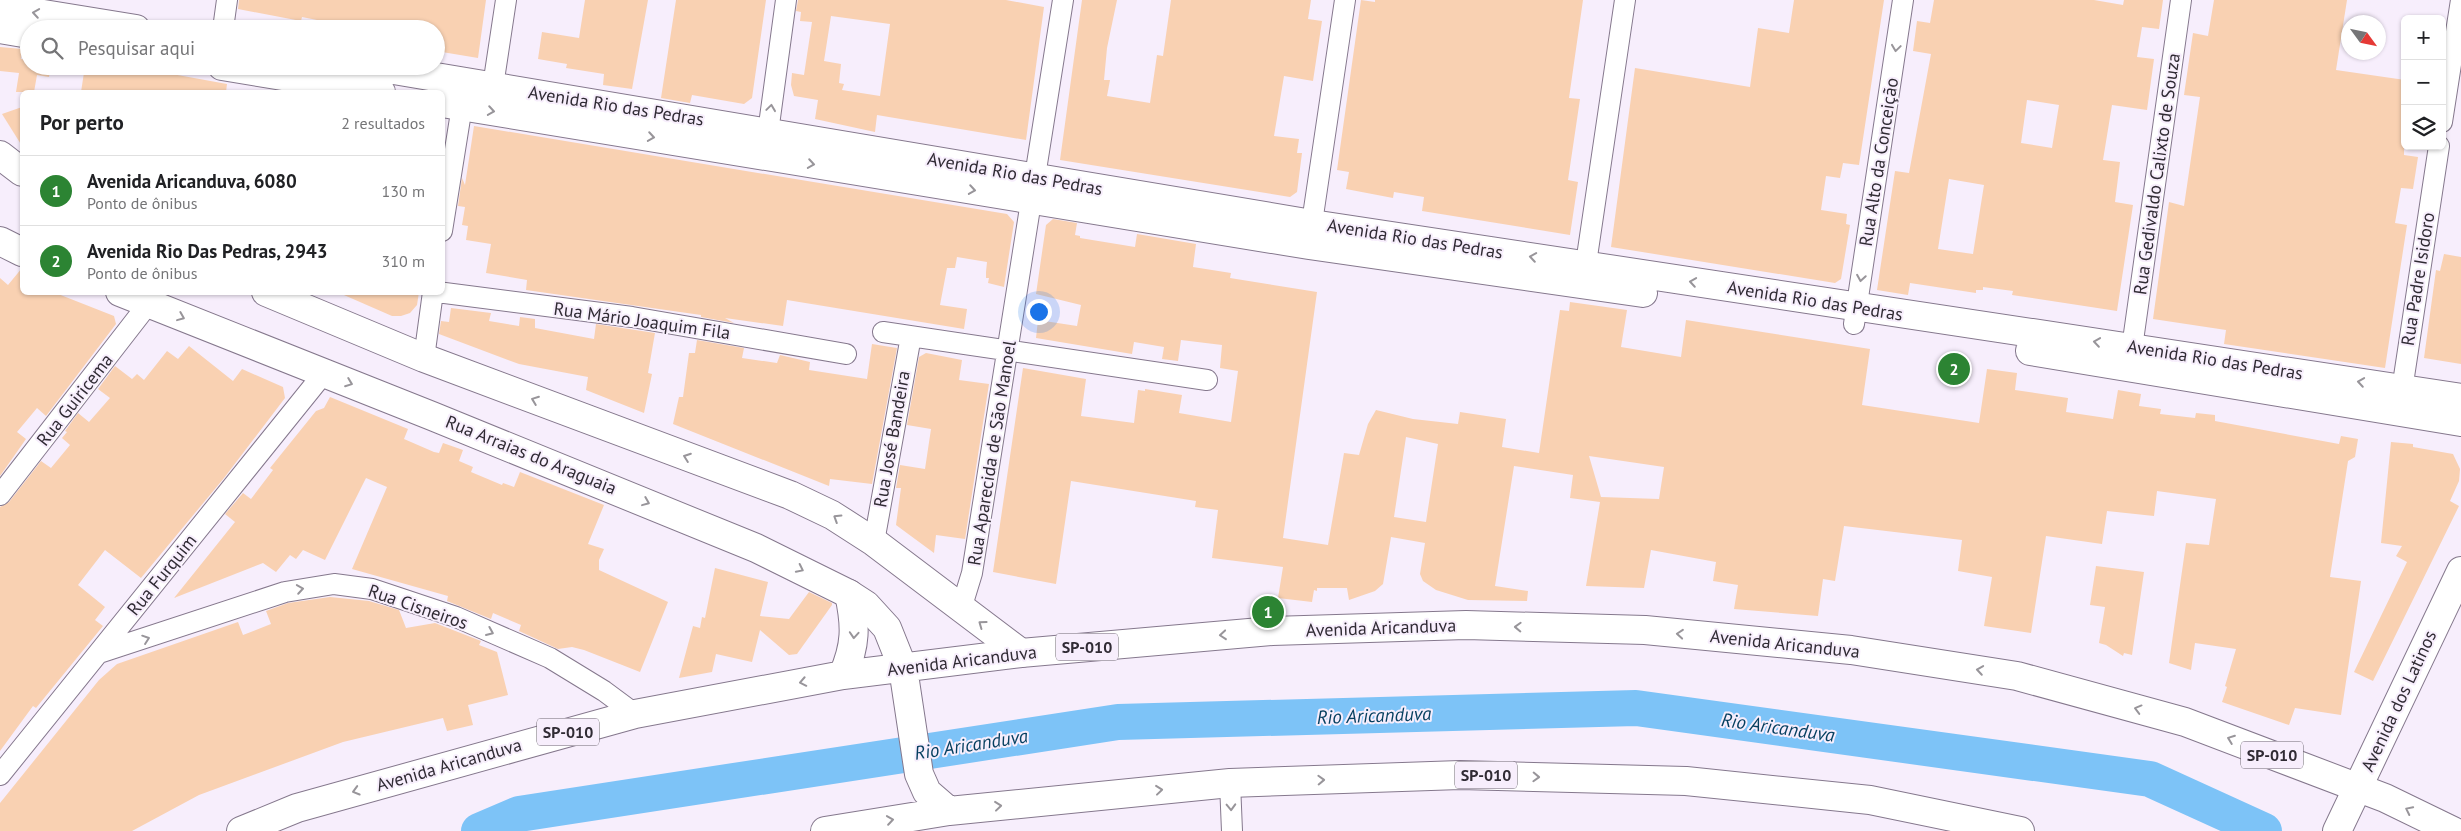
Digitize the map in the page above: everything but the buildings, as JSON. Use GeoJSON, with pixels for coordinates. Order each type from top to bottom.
{"type":"FeatureCollection","features":[{"type":"Feature","properties":{"kind":"main road"},"geometry":{"type":"LineString","coordinates":[[0,7],[80,20]]}},
{"type":"Feature","properties":{"kind":"main road"},"geometry":{"type":"LineString","coordinates":[[0,29],[20,32]]}},
{"type":"Feature","properties":{"kind":"main road"},"geometry":{"type":"LineString","coordinates":[[277,75],[370,90]]}},
{"type":"Feature","properties":{"kind":"main road","name":"Avenida Rio das Pedras"},"geometry":{"type":"LineString","coordinates":[[425,75],[493,86],[766,144]]}},
{"type":"Feature","properties":{"kind":"main road","name":"Avenida Rio das Pedras"},"geometry":{"type":"LineString","coordinates":[[452,104],[766,144],[1311,235],[2400,400],[2461,398]]}},
{"type":"Feature","properties":{"kind":"main road"},"geometry":{"type":"LineString","coordinates":[[0,241],[20,251]]}},
{"type":"Feature","properties":{"kind":"main road","name":"Rua Arraias do Araguaia"},"geometry":{"type":"LineString","coordinates":[[127,295],[693,521],[756,548],[849,594],[866,605],[887,628],[903,668],[919,774],[927,792],[949,812]]}},
{"type":"Feature","properties":{"kind":"main road"},"geometry":{"type":"LineString","coordinates":[[273,295],[424,358],[790,495],[832,515],[874,542],[1021,653]]}},
{"type":"Feature","properties":{"kind":"main road","name":"Avenida Rio das Pedras"},"geometry":{"type":"LineString","coordinates":[[2400,400],[2461,422]]}},
{"type":"Feature","properties":{"kind":"main road","name":"Avenida dos Latinos"},"geometry":{"type":"LineString","coordinates":[[2338,831],[2461,571]]}},
{"type":"Feature","properties":{"kind":"main road"},"geometry":{"type":"LineString","coordinates":[[843,675],[851,655],[855,632],[849,594]]}},
{"type":"Feature","properties":{"kind":"main road","name":"Avenida Aricanduva"},"geometry":{"type":"LineString","coordinates":[[242,831],[297,808],[635,714],[843,675],[1021,653],[1272,631],[1466,625],[1645,630],[1851,650],[2017,676],[2185,722],[2358,787],[2453,831]]}},
{"type":"Feature","properties":{"kind":"main road","name":"SP-010"},"geometry":{"type":"LineString","coordinates":[[825,831],[949,812],[1230,783],[1460,775],[1686,781],[1870,800],[2020,831]]}},
{"type":"Feature","properties":{"kind":"street"},"geometry":{"type":"LineString","coordinates":[[224,20],[227,0]]}},
{"type":"Feature","properties":{"kind":"street"},"geometry":{"type":"LineString","coordinates":[[493,86],[506,0]]}},
{"type":"Feature","properties":{"kind":"street"},"geometry":{"type":"LineString","coordinates":[[766,144],[786,0]]}},
{"type":"Feature","properties":{"kind":"street","name":"Rua Aparecida de São Manoel"},"geometry":{"type":"LineString","coordinates":[[961,608],[972,574],[1035,189],[1063,0]]}},
{"type":"Feature","properties":{"kind":"street"},"geometry":{"type":"LineString","coordinates":[[1311,235],[1346,0]]}},
{"type":"Feature","properties":{"kind":"street"},"geometry":{"type":"LineString","coordinates":[[1585,275],[1624,0]]}},
{"type":"Feature","properties":{"kind":"street","name":"Rua Alto da Conceição"},"geometry":{"type":"LineString","coordinates":[[1855,316],[1903,0]]}},
{"type":"Feature","properties":{"kind":"street","name":"Rua Gedivaldo Calixto de Souza"},"geometry":{"type":"LineString","coordinates":[[2131,358],[2182,0]]}},
{"type":"Feature","properties":{"kind":"street"},"geometry":{"type":"LineString","coordinates":[[2445,105],[2461,0]]}},
{"type":"Feature","properties":{"kind":"street"},"geometry":{"type":"LineString","coordinates":[[445,193],[452,104]]}},
{"type":"Feature","properties":{"kind":"street","name":"Rua Padre Isidoro"},"geometry":{"type":"LineString","coordinates":[[2400,400],[2438,150]]}},
{"type":"Feature","properties":{"kind":"street","name":"Rua Mário Joaquim Fila"},"geometry":{"type":"LineString","coordinates":[[445,293],[632,318],[846,354]]}},
{"type":"Feature","properties":{"kind":"street"},"geometry":{"type":"LineString","coordinates":[[424,358],[433,295]]}},
{"type":"Feature","properties":{"kind":"street","name":"Rua Guiricema"},"geometry":{"type":"LineString","coordinates":[[0,495],[149,304]]}},
{"type":"Feature","properties":{"kind":"street"},"geometry":{"type":"LineString","coordinates":[[883,332],[1207,380]]}},
{"type":"Feature","properties":{"kind":"street","name":"Rua José Bandeira"},"geometry":{"type":"LineString","coordinates":[[874,542],[911,336]]}},
{"type":"Feature","properties":{"kind":"street","name":"Rua Furquim"},"geometry":{"type":"LineString","coordinates":[[0,775],[324,374]]}},
{"type":"Feature","properties":{"kind":"street","name":"Rua Cisneiros"},"geometry":{"type":"LineString","coordinates":[[99,653],[285,592],[334,584],[372,589],[428,608],[550,658],[635,714]]}},
{"type":"Feature","properties":{"kind":"street"},"geometry":{"type":"LineString","coordinates":[[1230,783],[1232,831]]}},
{"type":"Feature","properties":{"kind":"waterway","name":"Rio Aricanduva"},"geometry":{"type":"LineString","coordinates":[[479,831],[519,814],[1118,722],[1636,708],[2150,779],[2264,831]]}},
{"type":"Feature","properties":{"kind":"place","name":"Avenida Rio Das Pedras, 2943"},"geometry":{"type":"Point","coordinates":[1954,369]}},
{"type":"Feature","properties":{"kind":"place","name":"Avenida Aricanduva, 6080"},"geometry":{"type":"Point","coordinates":[1268,612]}}]}
